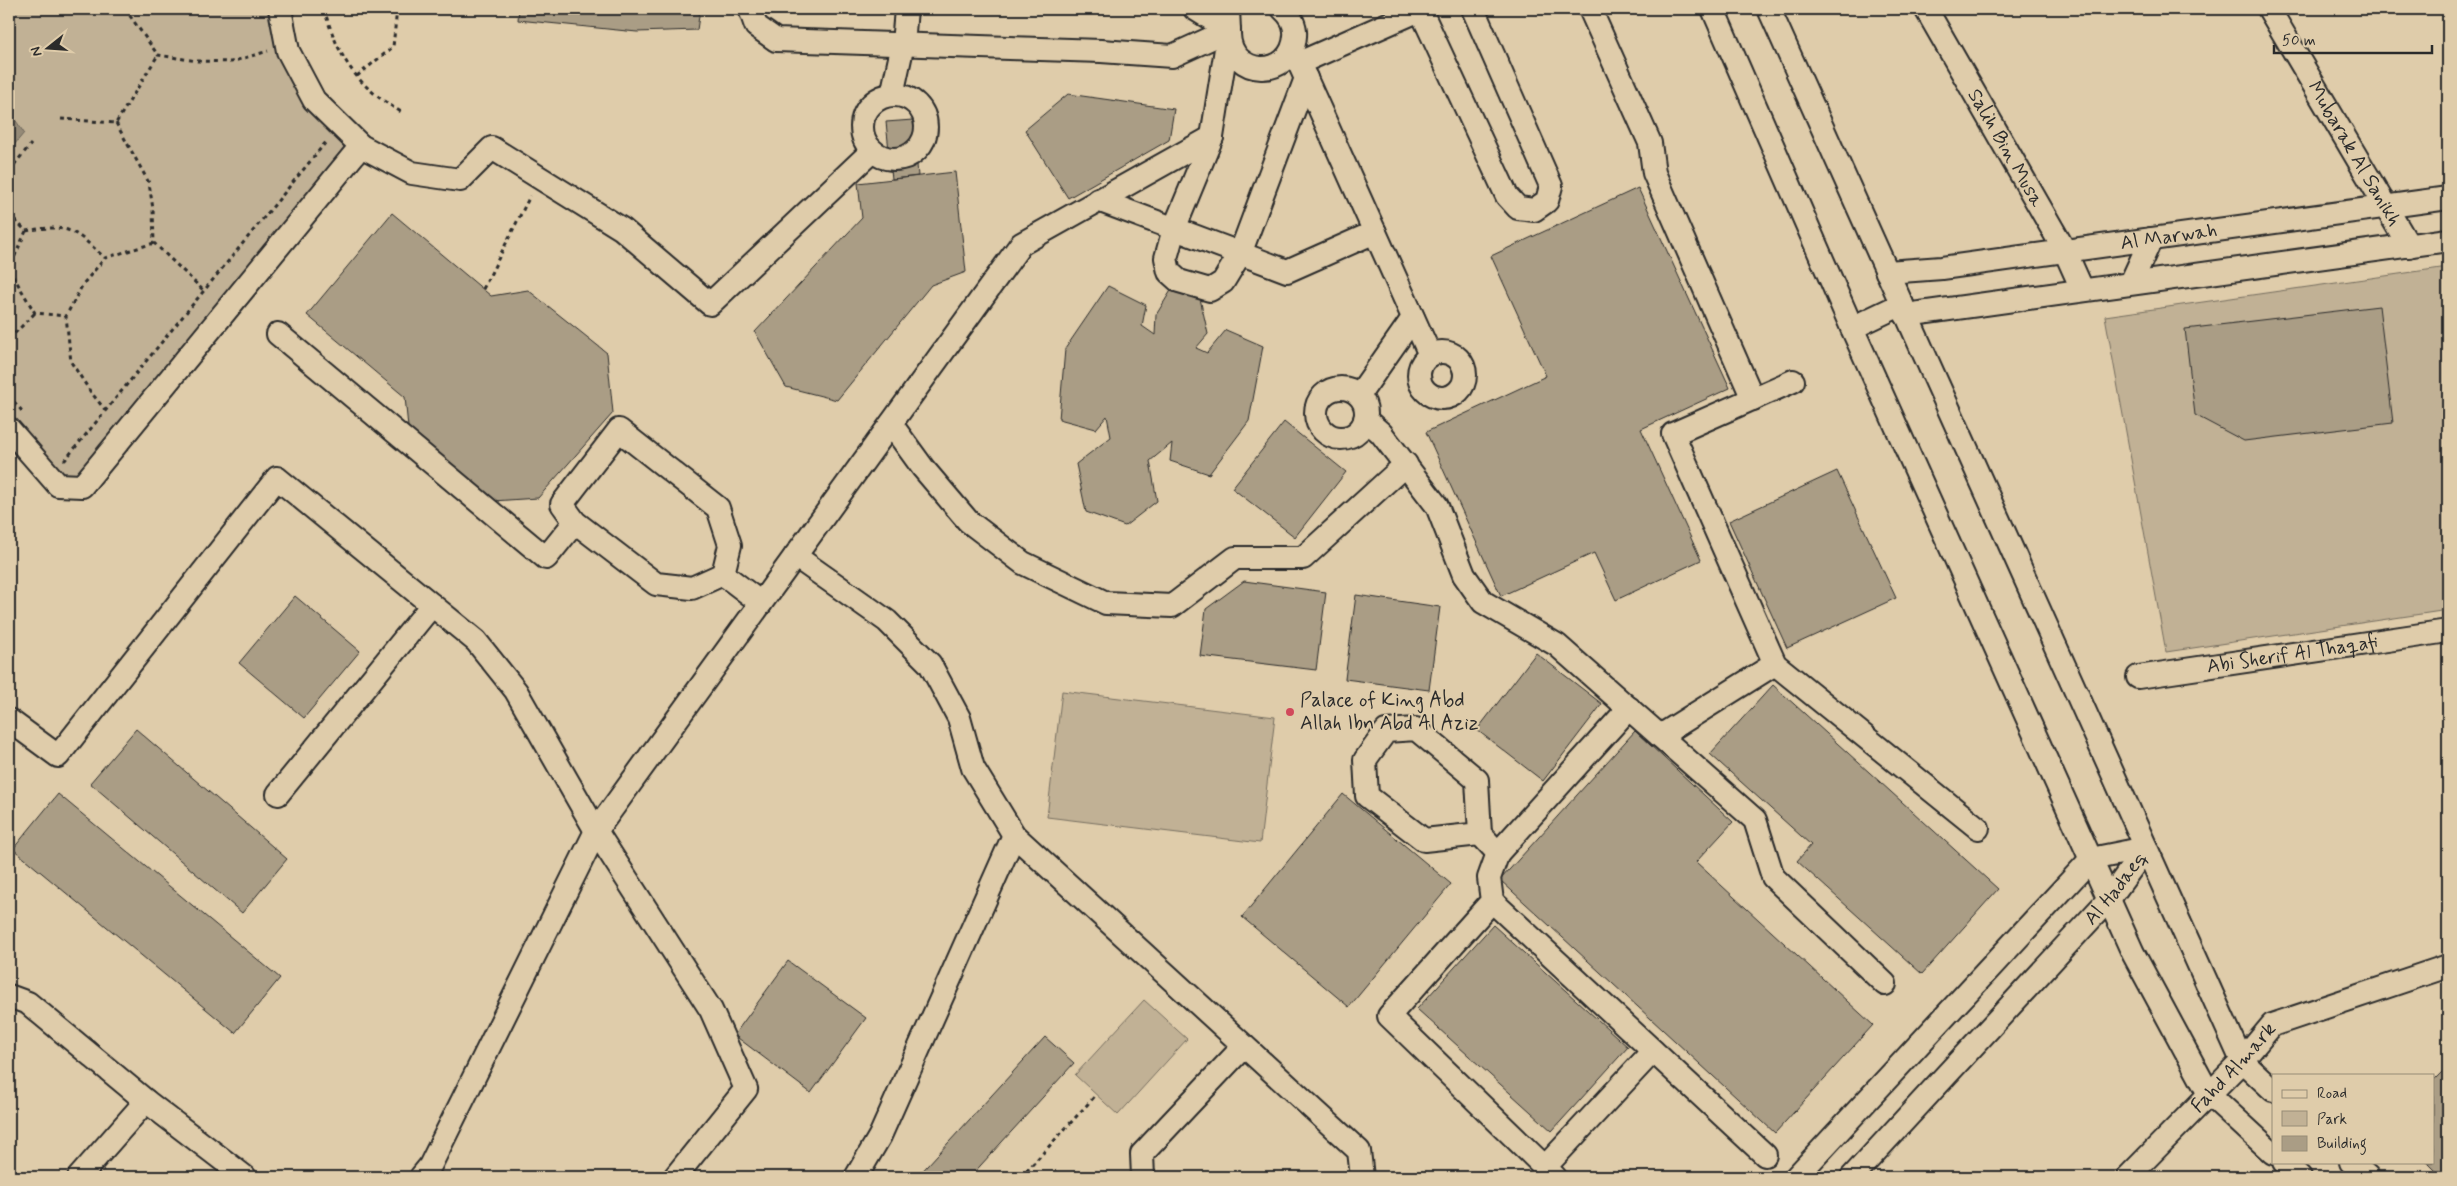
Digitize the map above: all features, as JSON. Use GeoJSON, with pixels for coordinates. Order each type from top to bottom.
{"type":"FeatureCollection","features":[{"type":"Feature","properties":{"kind":"street"},"geometry":{"type":"LineString","coordinates":[[280,9],[288,51],[314,100],[361,146],[412,173],[460,180],[492,148],[622,229],[710,304],[872,151]]}},
{"type":"Feature","properties":{"kind":"street"},"geometry":{"type":"LineString","coordinates":[[750,9],[756,26],[776,40],[1102,51],[1172,56],[1228,20],[1232,20],[1241,9]]}},
{"type":"Feature","properties":{"kind":"street"},"geometry":{"type":"LineString","coordinates":[[892,95],[903,44],[906,9]]}},
{"type":"Feature","properties":{"kind":"street"},"geometry":{"type":"LineString","coordinates":[[1195,9],[1228,20]]}},
{"type":"Feature","properties":{"kind":"street"},"geometry":{"type":"LineString","coordinates":[[1286,9],[1296,31],[1299,65],[1430,356]]}},
{"type":"Feature","properties":{"kind":"street"},"geometry":{"type":"LineString","coordinates":[[1228,20],[1233,51],[1239,59],[1249,66],[1260,68],[1272,67],[1282,62],[1299,65],[1421,9],[1507,196],[1518,208],[1534,210],[1547,201],[1550,194],[1550,180],[1473,9]]}},
{"type":"Feature","properties":{"kind":"street"},"geometry":{"type":"LineString","coordinates":[[1590,9],[1650,143],[1654,173],[1753,399]]}},
{"type":"Feature","properties":{"kind":"street"},"geometry":{"type":"LineString","coordinates":[[1713,9],[1852,328],[2134,954],[2209,1094],[2272,1152]]}},
{"type":"Feature","properties":{"kind":"street"},"geometry":{"type":"LineString","coordinates":[[1769,9],[2242,1060],[2272,1089]]}},
{"type":"Feature","properties":{"kind":"street","name":"Salih Bin Musa"},"geometry":{"type":"LineString","coordinates":[[1926,9],[2065,251],[2082,289]]}},
{"type":"Feature","properties":{"kind":"street","name":"Mubarak Al Sanikh"},"geometry":{"type":"LineString","coordinates":[[2268,9],[2409,246]]}},
{"type":"Feature","properties":{"kind":"street"},"geometry":{"type":"LineString","coordinates":[[1228,20],[1212,137],[1174,229],[1166,258],[1169,272],[1179,281],[1210,290],[1218,288],[1229,274],[1240,254],[1299,65]]}},
{"type":"Feature","properties":{"kind":"street"},"geometry":{"type":"LineString","coordinates":[[892,95],[907,98],[920,108],[926,128],[925,138],[920,147],[903,159],[881,157],[872,151],[865,143],[862,133],[862,122],[866,111],[872,103],[882,97],[892,95]]}},
{"type":"Feature","properties":{"kind":"street"},"geometry":{"type":"LineString","coordinates":[[421,1177],[430,1166],[596,831],[1021,244],[1212,137]]}},
{"type":"Feature","properties":{"kind":"street"},"geometry":{"type":"LineString","coordinates":[[9,429],[58,485],[82,486],[361,146]]}},
{"type":"Feature","properties":{"kind":"street","name":"Al Marwah"},"geometry":{"type":"LineString","coordinates":[[1887,272],[1942,268],[2448,198]]}},
{"type":"Feature","properties":{"kind":"street"},"geometry":{"type":"LineString","coordinates":[[1098,200],[1287,272],[1375,232]]}},
{"type":"Feature","properties":{"kind":"street"},"geometry":{"type":"LineString","coordinates":[[2131,282],[2151,239]]}},
{"type":"Feature","properties":{"kind":"street","name":"Al Marwah"},"geometry":{"type":"LineString","coordinates":[[1852,328],[1904,309],[2082,289],[2448,240]]}},
{"type":"Feature","properties":{"kind":"street"},"geometry":{"type":"LineString","coordinates":[[1359,395],[1413,318]]}},
{"type":"Feature","properties":{"kind":"street"},"geometry":{"type":"LineString","coordinates":[[278,334],[546,558],[575,522]]}},
{"type":"Feature","properties":{"kind":"street"},"geometry":{"type":"LineString","coordinates":[[1793,382],[1673,434],[1775,664],[1978,828]]}},
{"type":"Feature","properties":{"kind":"street"},"geometry":{"type":"LineString","coordinates":[[1345,388],[1359,395],[1364,402],[1365,419],[1355,433],[1339,438],[1323,430],[1317,416],[1319,401],[1330,390],[1345,388]]}},
{"type":"Feature","properties":{"kind":"street"},"geometry":{"type":"LineString","coordinates":[[1365,419],[1381,433],[1437,506],[1464,575],[1483,602],[1557,645],[1755,820],[1773,877],[1885,984]]}},
{"type":"Feature","properties":{"kind":"street"},"geometry":{"type":"LineString","coordinates":[[891,424],[922,468],[968,521],[1023,563],[1106,603],[1172,606],[1235,558],[1303,558],[1406,464]]}},
{"type":"Feature","properties":{"kind":"street"},"geometry":{"type":"LineString","coordinates":[[619,430],[718,508],[730,545],[723,574],[692,588],[656,584],[575,522],[562,504],[619,430]]}},
{"type":"Feature","properties":{"kind":"street"},"geometry":{"type":"LineString","coordinates":[[9,720],[58,756],[277,478],[476,641],[516,691],[596,831],[711,1010],[746,1089],[675,1177]]}},
{"type":"Feature","properties":{"kind":"street"},"geometry":{"type":"LineString","coordinates":[[796,556],[887,621],[930,664],[959,718],[973,768],[1014,835],[1359,1150],[1362,1177]]}},
{"type":"Feature","properties":{"kind":"street"},"geometry":{"type":"LineString","coordinates":[[723,574],[761,603]]}},
{"type":"Feature","properties":{"kind":"street"},"geometry":{"type":"LineString","coordinates":[[278,794],[432,605]]}},
{"type":"Feature","properties":{"kind":"street","name":"Abi Sherif Al Thaqafi"},"geometry":{"type":"LineString","coordinates":[[2138,677],[2448,631]]}},
{"type":"Feature","properties":{"kind":"street"},"geometry":{"type":"LineString","coordinates":[[1660,736],[1775,664]]}},
{"type":"Feature","properties":{"kind":"street"},"geometry":{"type":"LineString","coordinates":[[1629,708],[1498,854],[1489,878],[1492,901],[1765,1155]]}},
{"type":"Feature","properties":{"kind":"street"},"geometry":{"type":"LineString","coordinates":[[1480,834],[1424,840],[1367,796],[1364,760],[1386,731],[1416,729],[1477,780],[1480,834],[1498,854]]}},
{"type":"Feature","properties":{"kind":"street"},"geometry":{"type":"LineString","coordinates":[[856,1177],[880,1136],[1014,835]]}},
{"type":"Feature","properties":{"kind":"street","name":"Al Hadaeq"},"geometry":{"type":"LineString","coordinates":[[1796,1177],[2091,859],[2146,848]]}},
{"type":"Feature","properties":{"kind":"street","name":"Al Hadaeq"},"geometry":{"type":"LineString","coordinates":[[1852,1177],[2109,899],[2146,848]]}},
{"type":"Feature","properties":{"kind":"street"},"geometry":{"type":"LineString","coordinates":[[1492,901],[1389,1016],[1550,1172],[1653,1050]]}},
{"type":"Feature","properties":{"kind":"street","name":"Fahd Almark"},"geometry":{"type":"LineString","coordinates":[[2128,1177],[2242,1060],[2272,1026],[2448,966]]}},
{"type":"Feature","properties":{"kind":"street"},"geometry":{"type":"LineString","coordinates":[[9,996],[28,1003],[146,1101],[245,1177]]}},
{"type":"Feature","properties":{"kind":"street"},"geometry":{"type":"LineString","coordinates":[[1143,1177],[1142,1154],[1244,1046]]}},
{"type":"Feature","properties":{"kind":"street"},"geometry":{"type":"LineString","coordinates":[[79,1177],[146,1101]]}},
{"type":"Feature","properties":{"kind":"street"},"geometry":{"type":"LineString","coordinates":[[2286,1164],[2300,1177]]}},
{"type":"Feature","properties":{"kind":"street"},"geometry":{"type":"LineString","coordinates":[[2353,1164],[2368,1177]]}},
{"type":"Feature","properties":{"kind":"path"},"geometry":{"type":"LineString","coordinates":[[125,9],[158,55],[197,61],[231,62],[274,50]]}},
{"type":"Feature","properties":{"kind":"path"},"geometry":{"type":"LineString","coordinates":[[324,9],[337,48],[357,76],[379,99],[403,113]]}},
{"type":"Feature","properties":{"kind":"path"},"geometry":{"type":"LineString","coordinates":[[357,76],[392,47],[397,9]]}},
{"type":"Feature","properties":{"kind":"path"},"geometry":{"type":"LineString","coordinates":[[116,123],[158,55]]}},
{"type":"Feature","properties":{"kind":"path"},"geometry":{"type":"LineString","coordinates":[[61,118],[116,123]]}},
{"type":"Feature","properties":{"kind":"path"},"geometry":{"type":"LineString","coordinates":[[116,123],[149,183],[154,244],[204,291]]}},
{"type":"Feature","properties":{"kind":"path"},"geometry":{"type":"LineString","coordinates":[[59,453],[65,460],[330,136]]}},
{"type":"Feature","properties":{"kind":"path"},"geometry":{"type":"LineString","coordinates":[[9,170],[31,144]]}},
{"type":"Feature","properties":{"kind":"path"},"geometry":{"type":"LineString","coordinates":[[483,289],[532,191]]}},
{"type":"Feature","properties":{"kind":"path"},"geometry":{"type":"LineString","coordinates":[[9,214],[26,231]]}},
{"type":"Feature","properties":{"kind":"path"},"geometry":{"type":"LineString","coordinates":[[26,231],[53,226],[79,234],[104,258]]}},
{"type":"Feature","properties":{"kind":"path"},"geometry":{"type":"LineString","coordinates":[[26,231],[9,269],[35,313]]}},
{"type":"Feature","properties":{"kind":"path"},"geometry":{"type":"LineString","coordinates":[[106,411],[71,362],[66,316],[83,284],[104,258],[154,244]]}},
{"type":"Feature","properties":{"kind":"path"},"geometry":{"type":"LineString","coordinates":[[35,313],[66,316]]}},
{"type":"Feature","properties":{"kind":"path"},"geometry":{"type":"LineString","coordinates":[[9,339],[35,313]]}},
{"type":"Feature","properties":{"kind":"path"},"geometry":{"type":"LineString","coordinates":[[9,396],[28,417]]}},
{"type":"Feature","properties":{"kind":"path"},"geometry":{"type":"LineString","coordinates":[[1021,1177],[1096,1095]]}},
{"type":"Feature","properties":{"kind":"green space"},"geometry":{"type":"Polygon","coordinates":[[[9,9],[280,9],[288,51],[361,146],[82,486],[58,485],[9,429],[9,9]]]}},
{"type":"Feature","properties":{"kind":"green space"},"geometry":{"type":"Polygon","coordinates":[[[2448,267],[2448,610],[2166,652],[2105,316],[2448,267]]]}},
{"type":"Feature","properties":{"kind":"green space"},"geometry":{"type":"Polygon","coordinates":[[[1062,691],[1275,717],[1260,843],[1047,817],[1062,691]]]}},
{"type":"Feature","properties":{"kind":"green space"},"geometry":{"type":"Polygon","coordinates":[[[1144,1000],[1187,1039],[1118,1115],[1075,1075],[1144,1000]]]}},
{"type":"Feature","properties":{"kind":"shaded area"},"geometry":{"type":"Polygon","coordinates":[[[9,110],[24,133],[9,151],[9,110]]]}},
{"type":"Feature","properties":{"kind":"building"},"geometry":{"type":"Polygon","coordinates":[[[519,9],[700,9],[697,30],[637,32],[518,20],[519,9]]]}},
{"type":"Feature","properties":{"kind":"building"},"geometry":{"type":"Polygon","coordinates":[[[1068,94],[1174,109],[1169,140],[1068,198],[1025,130],[1068,94]]]}},
{"type":"Feature","properties":{"kind":"building"},"geometry":{"type":"Polygon","coordinates":[[[913,120],[918,176],[892,179],[886,122],[913,120]]]}},
{"type":"Feature","properties":{"kind":"building"},"geometry":{"type":"Polygon","coordinates":[[[955,172],[966,272],[931,285],[837,400],[786,387],[755,332],[862,218],[858,183],[955,172]]]}},
{"type":"Feature","properties":{"kind":"building"},"geometry":{"type":"Polygon","coordinates":[[[1638,188],[1730,388],[1641,429],[1701,560],[1616,600],[1594,553],[1501,596],[1426,432],[1546,376],[1491,256],[1638,188]]]}},
{"type":"Feature","properties":{"kind":"building"},"geometry":{"type":"Polygon","coordinates":[[[392,213],[491,296],[528,290],[607,353],[613,413],[538,498],[493,501],[408,427],[405,397],[307,315],[392,213]]]}},
{"type":"Feature","properties":{"kind":"building"},"geometry":{"type":"Polygon","coordinates":[[[1175,284],[1199,294],[1208,334],[1196,348],[1207,353],[1226,330],[1263,346],[1249,421],[1209,474],[1170,461],[1172,443],[1150,461],[1157,501],[1125,526],[1086,512],[1076,464],[1111,437],[1107,416],[1096,429],[1059,419],[1065,349],[1108,286],[1146,305],[1142,326],[1155,335],[1156,315],[1175,284]]]}},
{"type":"Feature","properties":{"kind":"building"},"geometry":{"type":"Polygon","coordinates":[[[2379,306],[2393,423],[2244,441],[2195,415],[2185,329],[2379,306]]]}},
{"type":"Feature","properties":{"kind":"building"},"geometry":{"type":"Polygon","coordinates":[[[1284,422],[1346,472],[1295,537],[1232,488],[1284,422]]]}},
{"type":"Feature","properties":{"kind":"building"},"geometry":{"type":"Polygon","coordinates":[[[1837,471],[1896,598],[1787,648],[1729,521],[1837,471]]]}},
{"type":"Feature","properties":{"kind":"building"},"geometry":{"type":"Polygon","coordinates":[[[1244,581],[1326,592],[1316,670],[1200,656],[1206,609],[1244,581]]]}},
{"type":"Feature","properties":{"kind":"building"},"geometry":{"type":"Polygon","coordinates":[[[1356,595],[1440,607],[1429,690],[1345,679],[1356,595]]]}},
{"type":"Feature","properties":{"kind":"building"},"geometry":{"type":"Polygon","coordinates":[[[295,596],[360,651],[304,718],[239,663],[295,596]]]}},
{"type":"Feature","properties":{"kind":"building"},"geometry":{"type":"Polygon","coordinates":[[[1536,653],[1602,704],[1543,781],[1477,730],[1536,653]]]}},
{"type":"Feature","properties":{"kind":"building"},"geometry":{"type":"Polygon","coordinates":[[[1773,685],[1998,889],[1922,974],[1797,861],[1811,845],[1710,754],[1773,685]]]}},
{"type":"Feature","properties":{"kind":"building"},"geometry":{"type":"Polygon","coordinates":[[[136,729],[287,859],[242,913],[90,783],[136,729]]]}},
{"type":"Feature","properties":{"kind":"building"},"geometry":{"type":"Polygon","coordinates":[[[1635,731],[1733,822],[1696,862],[1873,1025],[1775,1133],[1500,880],[1635,731]]]}},
{"type":"Feature","properties":{"kind":"building"},"geometry":{"type":"Polygon","coordinates":[[[58,794],[280,978],[235,1033],[13,849],[58,794]]]}},
{"type":"Feature","properties":{"kind":"building"},"geometry":{"type":"Polygon","coordinates":[[[1343,794],[1451,884],[1349,1007],[1242,917],[1343,794]]]}},
{"type":"Feature","properties":{"kind":"building"},"geometry":{"type":"Polygon","coordinates":[[[1493,925],[1628,1047],[1552,1131],[1417,1009],[1493,925]]]}},
{"type":"Feature","properties":{"kind":"building"},"geometry":{"type":"Polygon","coordinates":[[[788,961],[866,1018],[811,1093],[734,1035],[788,961]]]}},
{"type":"Feature","properties":{"kind":"building"},"geometry":{"type":"Polygon","coordinates":[[[1045,1037],[1074,1063],[970,1177],[917,1177],[1045,1037]]]}},
{"type":"Feature","properties":{"kind":"building"},"geometry":{"type":"Polygon","coordinates":[[[2448,1066],[2448,1177],[2442,1177],[2429,1164],[2434,1164],[2434,1080],[2448,1066]]]}},
{"type":"Feature","properties":{"kind":"place","name":"Palace of King Abd Allah Ibn Abd Al Aziz"},"geometry":{"type":"Point","coordinates":[1290,712]}}]}
